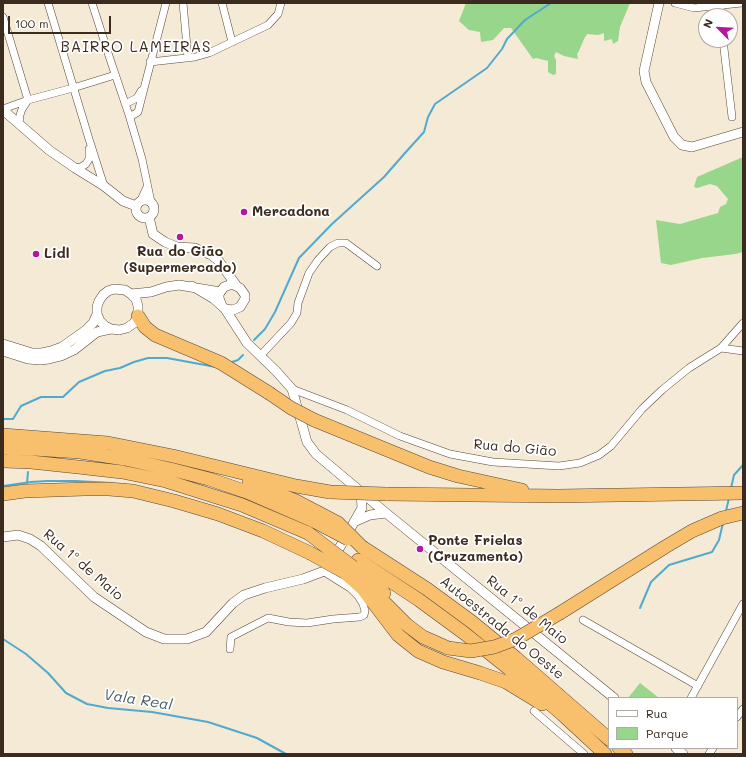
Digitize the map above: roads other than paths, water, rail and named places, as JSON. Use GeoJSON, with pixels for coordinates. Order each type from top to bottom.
{"type":"FeatureCollection","features":[{"type":"Feature","properties":{"kind":"highway"},"geometry":{"type":"LineString","coordinates":[[138,311],[145,327],[155,335],[222,363],[291,408],[314,420],[429,467],[490,484],[558,496]]}},
{"type":"Feature","properties":{"kind":"highway"},"geometry":{"type":"LineString","coordinates":[[3,435],[108,442],[289,484],[330,492],[558,496],[743,493]]}},
{"type":"Feature","properties":{"kind":"highway"},"geometry":{"type":"LineString","coordinates":[[3,448],[80,452],[125,459],[170,469],[209,479],[247,492],[313,522]]}},
{"type":"Feature","properties":{"kind":"highway"},"geometry":{"type":"LineString","coordinates":[[3,461],[31,462],[122,472],[166,481],[242,505],[313,522]]}},
{"type":"Feature","properties":{"kind":"highway"},"geometry":{"type":"LineString","coordinates":[[189,461],[249,482],[296,502],[352,566],[370,578],[380,588],[407,625],[423,637],[448,648],[471,651],[516,639],[692,531],[722,518],[743,513]]}},
{"type":"Feature","properties":{"kind":"highway"},"geometry":{"type":"LineString","coordinates":[[3,494],[25,491],[109,489],[133,492],[174,501],[218,514],[264,531],[310,553],[352,566],[363,589],[398,635],[418,651],[443,662],[506,682],[538,702],[562,714]]}},
{"type":"Feature","properties":{"kind":"highway"},"geometry":{"type":"LineString","coordinates":[[3,503],[36,491]]}},
{"type":"Feature","properties":{"kind":"highway","name":"Autoestrada do Oeste"},"geometry":{"type":"LineString","coordinates":[[313,522],[338,524],[362,547],[427,588],[516,658],[608,738]]}},
{"type":"Feature","properties":{"kind":"highway","name":"Autoestrada do Oeste"},"geometry":{"type":"LineString","coordinates":[[352,566],[419,600],[464,633],[562,714],[605,754]]}},
{"type":"Feature","properties":{"kind":"street"},"geometry":{"type":"LineString","coordinates":[[92,3],[142,159],[147,187],[154,208],[149,218],[153,234],[164,242],[177,246],[196,248],[218,260],[236,285],[243,291],[243,304],[240,307],[238,323],[247,343]]}},
{"type":"Feature","properties":{"kind":"street"},"geometry":{"type":"LineString","coordinates":[[129,115],[133,115],[138,112],[166,3]]}},
{"type":"Feature","properties":{"kind":"street"},"geometry":{"type":"LineString","coordinates":[[183,3],[188,58]]}},
{"type":"Feature","properties":{"kind":"street"},"geometry":{"type":"LineString","coordinates":[[222,3],[232,42]]}},
{"type":"Feature","properties":{"kind":"street"},"geometry":{"type":"LineString","coordinates":[[150,62],[188,58],[209,53],[268,26],[278,14],[281,3]]}},
{"type":"Feature","properties":{"kind":"street"},"geometry":{"type":"LineString","coordinates":[[658,3],[644,71],[646,82],[674,137],[682,145],[692,147],[743,132]]}},
{"type":"Feature","properties":{"kind":"street"},"geometry":{"type":"LineString","coordinates":[[675,3],[694,8],[742,3]]}},
{"type":"Feature","properties":{"kind":"street"},"geometry":{"type":"LineString","coordinates":[[50,4],[88,139],[104,186]]}},
{"type":"Feature","properties":{"kind":"street"},"geometry":{"type":"LineString","coordinates":[[3,18],[28,100]]}},
{"type":"Feature","properties":{"kind":"street"},"geometry":{"type":"LineString","coordinates":[[724,48],[732,118]]}},
{"type":"Feature","properties":{"kind":"street"},"geometry":{"type":"LineString","coordinates":[[115,75],[28,100],[3,109],[49,150],[104,186],[123,201],[138,204],[145,200],[151,202]]}},
{"type":"Feature","properties":{"kind":"street"},"geometry":{"type":"LineString","coordinates":[[125,104],[137,98],[144,88]]}},
{"type":"Feature","properties":{"kind":"street"},"geometry":{"type":"LineString","coordinates":[[19,123],[22,109],[28,100]]}},
{"type":"Feature","properties":{"kind":"street"},"geometry":{"type":"LineString","coordinates":[[75,168],[82,167],[89,159],[90,154],[88,139]]}},
{"type":"Feature","properties":{"kind":"street"},"geometry":{"type":"LineString","coordinates":[[147,187],[138,204],[136,212],[143,218],[149,218]]}},
{"type":"Feature","properties":{"kind":"street"},"geometry":{"type":"LineString","coordinates":[[260,356],[293,320],[297,313],[298,303],[309,273],[330,247],[338,243],[346,243],[377,266]]}},
{"type":"Feature","properties":{"kind":"street"},"geometry":{"type":"LineString","coordinates":[[224,268],[222,290],[219,298],[224,307],[247,343],[292,389]]}},
{"type":"Feature","properties":{"kind":"street"},"geometry":{"type":"LineString","coordinates":[[131,294],[151,292],[179,284],[222,290],[228,285],[236,285]]}},
{"type":"Feature","properties":{"kind":"street"},"geometry":{"type":"LineString","coordinates":[[192,286],[214,299],[224,307],[233,310],[240,307]]}},
{"type":"Feature","properties":{"kind":"street"},"geometry":{"type":"LineString","coordinates":[[111,329],[100,321],[97,314],[99,301],[108,291],[119,288],[131,294],[136,299],[138,311]]}},
{"type":"Feature","properties":{"kind":"street"},"geometry":{"type":"LineString","coordinates":[[3,351],[28,359],[40,360],[61,356],[74,350],[97,332],[127,328],[134,323],[138,311],[151,292]]}},
{"type":"Feature","properties":{"kind":"street"},"geometry":{"type":"LineString","coordinates":[[3,344],[32,353],[51,351],[62,347],[78,336],[89,327],[97,314]]}},
{"type":"Feature","properties":{"kind":"street","name":"Rua do Gião"},"geometry":{"type":"LineString","coordinates":[[292,389],[347,410],[400,436],[450,454],[494,462],[559,466],[580,463],[599,455],[611,446],[642,409],[662,390],[689,368],[721,348],[743,323]]}},
{"type":"Feature","properties":{"kind":"street"},"geometry":{"type":"LineString","coordinates":[[721,348],[743,351]]}},
{"type":"Feature","properties":{"kind":"street","name":"Rua 1º de Maio"},"geometry":{"type":"LineString","coordinates":[[292,389],[307,442],[316,454],[386,513],[613,697]]}},
{"type":"Feature","properties":{"kind":"street"},"geometry":{"type":"LineString","coordinates":[[361,492],[362,508],[374,503]]}},
{"type":"Feature","properties":{"kind":"street"},"geometry":{"type":"LineString","coordinates":[[370,515],[374,503]]}},
{"type":"Feature","properties":{"kind":"street","name":"Rua 1º de Maio"},"geometry":{"type":"LineString","coordinates":[[3,537],[18,535],[30,539],[41,546],[94,597],[146,632],[164,639],[187,639],[206,632],[233,603],[244,595],[265,588],[303,579],[327,570],[362,508]]}},
{"type":"Feature","properties":{"kind":"street"},"geometry":{"type":"LineString","coordinates":[[354,522],[370,515],[386,513]]}},
{"type":"Feature","properties":{"kind":"street"},"geometry":{"type":"LineString","coordinates":[[230,649],[231,636],[268,618],[289,622],[307,623],[360,617],[364,615],[365,611],[363,604],[358,596],[350,588],[323,571]]}},
{"type":"Feature","properties":{"kind":"street"},"geometry":{"type":"LineString","coordinates":[[692,697],[743,604]]}},
{"type":"Feature","properties":{"kind":"street"},"geometry":{"type":"LineString","coordinates":[[583,620],[698,686]]}},
{"type":"Feature","properties":{"kind":"street"},"geometry":{"type":"LineString","coordinates":[[534,711],[584,754]]}},
{"type":"Feature","properties":{"kind":"waterway"},"geometry":{"type":"LineString","coordinates":[[254,340],[265,329],[275,312],[299,258],[332,224],[384,177],[424,132],[428,117],[435,104],[487,68],[502,49],[507,39],[525,20],[551,3]]}},
{"type":"Feature","properties":{"kind":"waterway"},"geometry":{"type":"LineString","coordinates":[[229,363],[238,360],[243,355]]}},
{"type":"Feature","properties":{"kind":"waterway"},"geometry":{"type":"LineString","coordinates":[[3,419],[13,419],[21,406],[41,397],[63,397],[79,382],[105,371],[120,368],[148,358],[167,358],[216,367]]}},
{"type":"Feature","properties":{"kind":"waterway"},"geometry":{"type":"LineString","coordinates":[[731,488],[734,475],[743,465]]}},
{"type":"Feature","properties":{"kind":"waterway"},"geometry":{"type":"LineString","coordinates":[[27,483],[28,472]]}},
{"type":"Feature","properties":{"kind":"waterway"},"geometry":{"type":"LineString","coordinates":[[3,486],[47,481],[112,483]]}},
{"type":"Feature","properties":{"kind":"waterway"},"geometry":{"type":"LineString","coordinates":[[726,511],[729,498]]}},
{"type":"Feature","properties":{"kind":"waterway"},"geometry":{"type":"LineString","coordinates":[[640,608],[651,582],[669,565],[712,552],[719,540],[723,523]]}},
{"type":"Feature","properties":{"kind":"waterway","name":"Vala Real"},"geometry":{"type":"LineString","coordinates":[[3,639],[26,654],[48,673],[66,693],[87,704],[108,708],[152,712],[208,722],[257,738],[286,754]]}},
{"type":"Feature","properties":{"kind":"place","name":"Mercadona"},"geometry":{"type":"Point","coordinates":[244,212]}},
{"type":"Feature","properties":{"kind":"place","name":"Rua do Gião (Supermercado)"},"geometry":{"type":"Point","coordinates":[180,237]}},
{"type":"Feature","properties":{"kind":"place","name":"Lidl"},"geometry":{"type":"Point","coordinates":[36,254]}},
{"type":"Feature","properties":{"kind":"place","name":"Ponte Frielas (Cruzamento)"},"geometry":{"type":"Point","coordinates":[420,549]}},
{"type":"Feature","properties":{"kind":"district","name":"BAIRRO LAMEIRAS"},"geometry":{"type":"Point","coordinates":[136,47]}}]}
